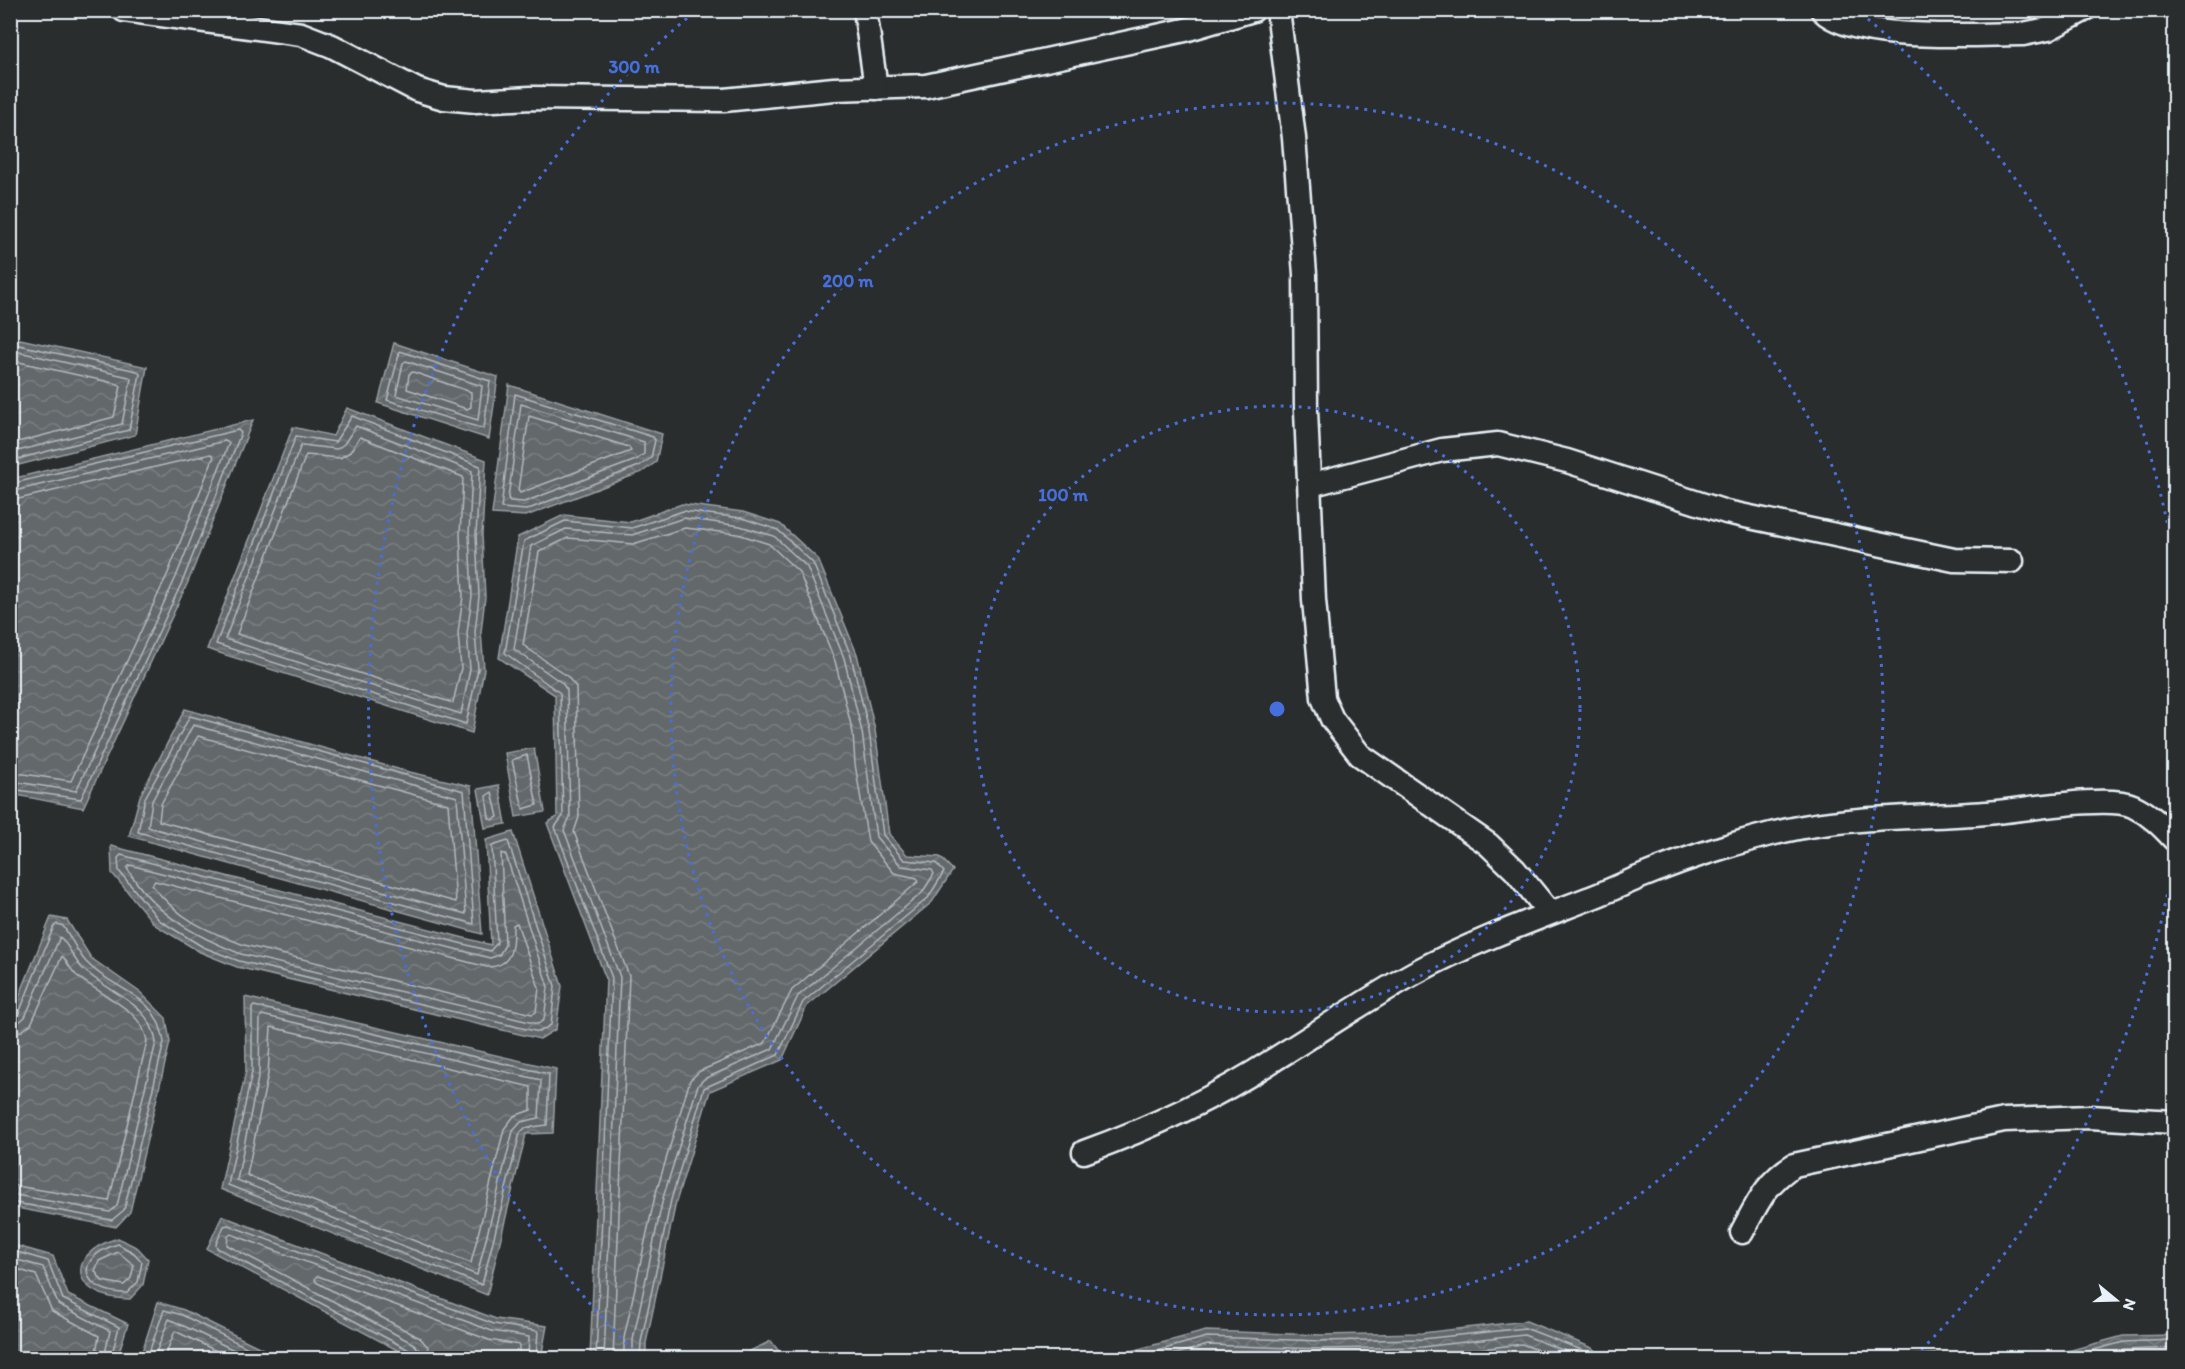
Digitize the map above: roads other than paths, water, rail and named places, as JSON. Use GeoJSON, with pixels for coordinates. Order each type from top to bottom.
{"type":"FeatureCollection","features":[{"type":"Feature","properties":{"kind":"street"},"geometry":{"type":"LineString","coordinates":[[124,10],[301,34],[332,46],[417,90],[464,100],[724,99],[775,93],[926,86],[1185,30],[1253,10]]}},
{"type":"Feature","properties":{"kind":"street"},"geometry":{"type":"LineString","coordinates":[[865,10],[876,88]]}},
{"type":"Feature","properties":{"kind":"street"},"geometry":{"type":"LineString","coordinates":[[1278,10],[1294,138],[1305,274],[1314,600],[1323,698],[1332,718],[1360,755],[1488,844],[1515,870],[1550,912]]}},
{"type":"Feature","properties":{"kind":"street"},"geometry":{"type":"LineString","coordinates":[[1822,10],[1829,18],[1866,31],[2023,34],[2048,29],[2084,10]]}},
{"type":"Feature","properties":{"kind":"street"},"geometry":{"type":"LineString","coordinates":[[1310,485],[1442,450],[1497,444],[1567,461],[1737,515],[1954,561],[2012,561]]}},
{"type":"Feature","properties":{"kind":"street"},"geometry":{"type":"LineString","coordinates":[[1084,1152],[1147,1129],[1193,1106],[1273,1061],[1358,1006],[1419,971],[1550,912],[1648,873],[1803,827],[1902,816],[2032,810],[2094,801],[2131,805],[2158,821],[2175,839]]}},
{"type":"Feature","properties":{"kind":"street"},"geometry":{"type":"LineString","coordinates":[[1742,1232],[1762,1195],[1777,1175],[1794,1165],[2004,1120],[2090,1117],[2175,1122]]}},
{"type":"Feature","properties":{"kind":"water"},"geometry":{"type":"Polygon","coordinates":[[[11,337],[147,367],[135,435],[11,467],[11,337]]]}},
{"type":"Feature","properties":{"kind":"water"},"geometry":{"type":"Polygon","coordinates":[[[394,343],[498,377],[489,439],[378,403],[394,343]]]}},
{"type":"Feature","properties":{"kind":"water"},"geometry":{"type":"Polygon","coordinates":[[[509,385],[662,434],[656,462],[642,472],[526,516],[492,514],[509,385]]]}},
{"type":"Feature","properties":{"kind":"water"},"geometry":{"type":"Polygon","coordinates":[[[347,408],[486,460],[482,535],[485,597],[481,632],[484,669],[472,733],[207,649],[293,427],[333,436],[347,408]]]}},
{"type":"Feature","properties":{"kind":"water"},"geometry":{"type":"Polygon","coordinates":[[[253,420],[188,582],[83,808],[11,794],[11,479],[253,420]]]}},
{"type":"Feature","properties":{"kind":"water"},"geometry":{"type":"Polygon","coordinates":[[[682,504],[743,512],[780,524],[818,559],[857,654],[875,730],[889,834],[907,855],[940,857],[953,870],[932,902],[807,1006],[782,1060],[710,1091],[676,1202],[646,1343],[646,1358],[590,1358],[606,979],[547,823],[557,817],[555,695],[499,658],[518,537],[564,515],[631,522],[682,504]]]}},
{"type":"Feature","properties":{"kind":"water"},"geometry":{"type":"Polygon","coordinates":[[[185,709],[405,771],[471,786],[482,934],[129,836],[140,796],[185,709]]]}},
{"type":"Feature","properties":{"kind":"water"},"geometry":{"type":"Polygon","coordinates":[[[534,748],[545,812],[516,817],[505,753],[534,748]]]}},
{"type":"Feature","properties":{"kind":"water"},"geometry":{"type":"Polygon","coordinates":[[[499,785],[506,824],[485,828],[478,789],[499,785]]]}},
{"type":"Feature","properties":{"kind":"water"},"geometry":{"type":"Polygon","coordinates":[[[513,832],[562,986],[556,1029],[540,1039],[237,967],[200,952],[155,925],[112,873],[111,846],[491,945],[486,840],[513,832]]]}},
{"type":"Feature","properties":{"kind":"water"},"geometry":{"type":"Polygon","coordinates":[[[51,917],[67,920],[91,958],[141,993],[166,1018],[170,1042],[130,1212],[116,1227],[11,1207],[11,1017],[51,917]]]}},
{"type":"Feature","properties":{"kind":"water"},"geometry":{"type":"Polygon","coordinates":[[[245,997],[556,1069],[553,1133],[526,1134],[487,1295],[220,1189],[246,1071],[245,997]]]}},
{"type":"Feature","properties":{"kind":"water"},"geometry":{"type":"Polygon","coordinates":[[[222,1216],[496,1319],[547,1326],[541,1358],[412,1358],[207,1249],[222,1216]]]}},
{"type":"Feature","properties":{"kind":"water"},"geometry":{"type":"Polygon","coordinates":[[[118,1238],[138,1248],[148,1259],[143,1285],[130,1299],[111,1297],[96,1292],[86,1284],[81,1275],[82,1265],[88,1255],[100,1246],[118,1238]]]}},
{"type":"Feature","properties":{"kind":"water"},"geometry":{"type":"Polygon","coordinates":[[[10,1244],[53,1256],[68,1295],[128,1324],[117,1358],[11,1358],[10,1244]]]}},
{"type":"Feature","properties":{"kind":"water"},"geometry":{"type":"Polygon","coordinates":[[[158,1302],[184,1310],[281,1358],[140,1358],[158,1302]]]}},
{"type":"Feature","properties":{"kind":"water"},"geometry":{"type":"Polygon","coordinates":[[[1526,1321],[1590,1347],[1607,1358],[1105,1358],[1206,1331],[1322,1335],[1422,1333],[1526,1321]]]}},
{"type":"Feature","properties":{"kind":"water"},"geometry":{"type":"Polygon","coordinates":[[[2174,1335],[2174,1358],[1862,1358],[1947,1353],[2046,1357],[2123,1336],[2174,1335]]]}},
{"type":"Feature","properties":{"kind":"water"},"geometry":{"type":"Polygon","coordinates":[[[771,1341],[784,1358],[735,1358],[771,1341]]]}}]}
